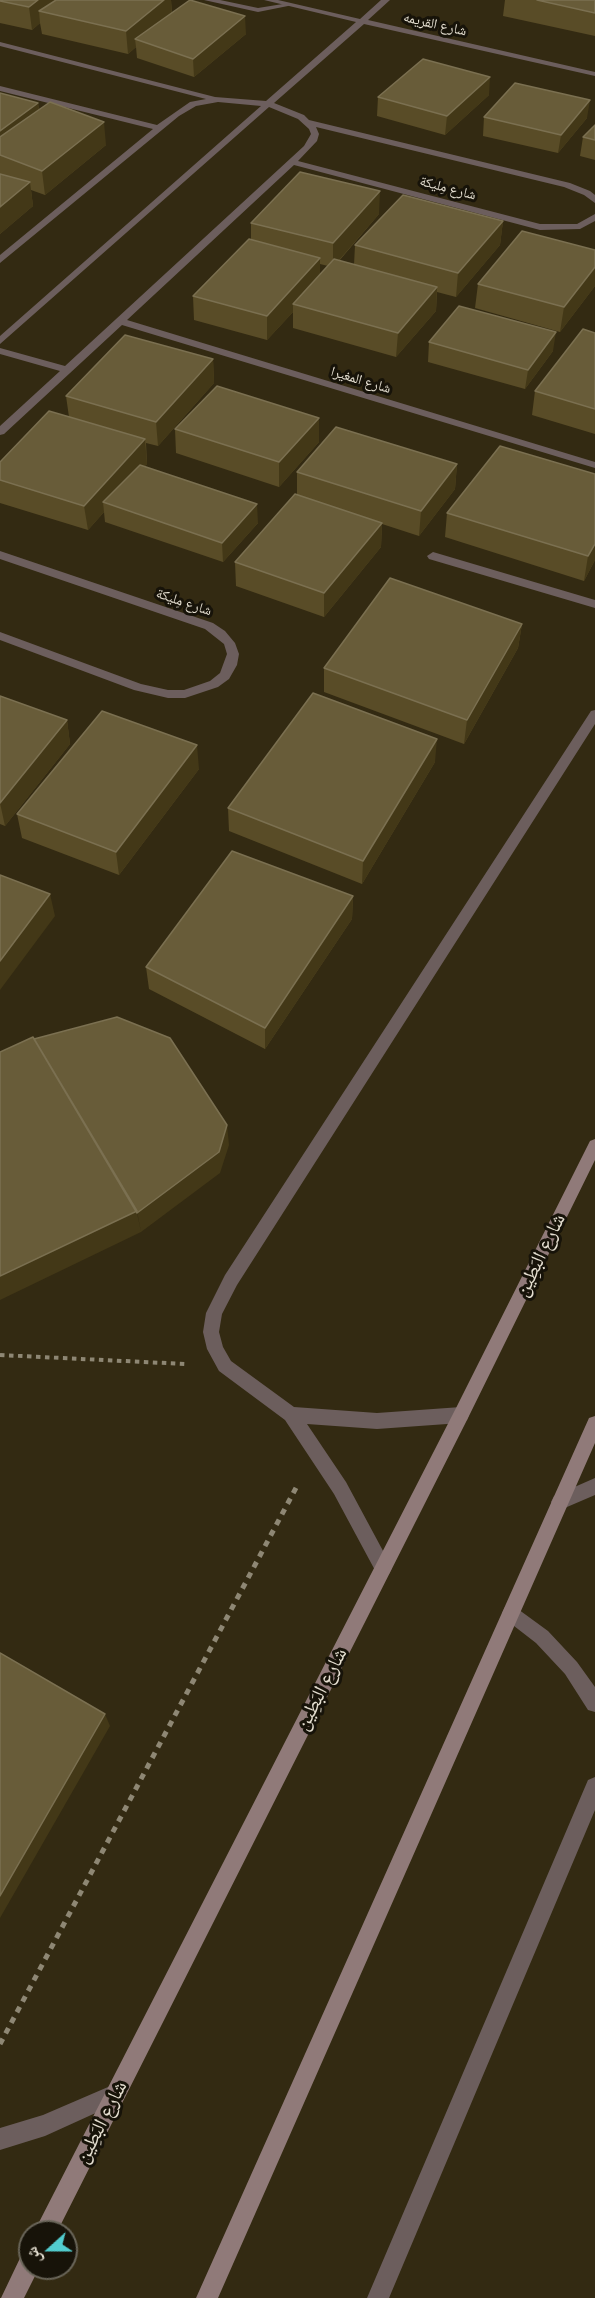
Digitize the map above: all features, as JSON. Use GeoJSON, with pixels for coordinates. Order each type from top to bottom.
{"type":"FeatureCollection","features":[{"type":"Feature","properties":{"kind":"main road","name":"شارع البَطِين"},"geometry":{"type":"LineString","coordinates":[[51,2220],[461,1415],[595,1145]]}},
{"type":"Feature","properties":{"kind":"main road"},"geometry":{"type":"LineString","coordinates":[[207,2298],[595,1424]]}},
{"type":"Feature","properties":{"kind":"main road"},"geometry":{"type":"LineString","coordinates":[[12,2298],[21,2280]]}},
{"type":"Feature","properties":{"kind":"street"},"geometry":{"type":"LineString","coordinates":[[208,0],[258,10],[289,5]]}},
{"type":"Feature","properties":{"kind":"street","name":"شارع القريمه"},"geometry":{"type":"LineString","coordinates":[[268,0],[595,75]]}},
{"type":"Feature","properties":{"kind":"street"},"geometry":{"type":"LineString","coordinates":[[0,341],[386,0]]}},
{"type":"Feature","properties":{"kind":"street","name":"شارع مِليكة"},"geometry":{"type":"LineString","coordinates":[[0,44],[218,99],[268,104],[308,122],[567,185],[587,192],[595,200]]}},
{"type":"Feature","properties":{"kind":"street"},"geometry":{"type":"LineString","coordinates":[[0,88],[159,128]]}},
{"type":"Feature","properties":{"kind":"street","name":"شارع مِليكة"},"geometry":{"type":"LineString","coordinates":[[0,260],[183,108],[218,99]]}},
{"type":"Feature","properties":{"kind":"street"},"geometry":{"type":"LineString","coordinates":[[0,432],[314,141],[315,134],[308,122]]}},
{"type":"Feature","properties":{"kind":"street","name":"شارع مِليكة"},"geometry":{"type":"LineString","coordinates":[[293,162],[540,227],[580,226],[595,217]]}},
{"type":"Feature","properties":{"kind":"street","name":"شارع المغيرا"},"geometry":{"type":"LineString","coordinates":[[120,321],[595,465]]}},
{"type":"Feature","properties":{"kind":"street"},"geometry":{"type":"LineString","coordinates":[[0,351],[67,370]]}},
{"type":"Feature","properties":{"kind":"street","name":"شارع مِليكة"},"geometry":{"type":"LineString","coordinates":[[0,555],[210,626],[229,643],[233,654],[231,665],[225,676],[214,684],[185,694],[168,694],[138,687],[0,636]]}},
{"type":"Feature","properties":{"kind":"street"},"geometry":{"type":"LineString","coordinates":[[433,556],[595,604]]}},
{"type":"Feature","properties":{"kind":"street"},"geometry":{"type":"LineString","coordinates":[[383,1568],[340,1488],[291,1415],[225,1366],[215,1349],[211,1332],[214,1313],[221,1295],[595,714]]}},
{"type":"Feature","properties":{"kind":"street"},"geometry":{"type":"LineString","coordinates":[[291,1415],[376,1421],[461,1415]]}},
{"type":"Feature","properties":{"kind":"street"},"geometry":{"type":"LineString","coordinates":[[560,1502],[595,1486]]}},
{"type":"Feature","properties":{"kind":"street"},"geometry":{"type":"LineString","coordinates":[[511,1612],[542,1637],[571,1668],[595,1702]]}},
{"type":"Feature","properties":{"kind":"street"},"geometry":{"type":"LineString","coordinates":[[378,2298],[595,1787]]}},
{"type":"Feature","properties":{"kind":"street"},"geometry":{"type":"LineString","coordinates":[[0,2139],[45,2125],[115,2094]]}},
{"type":"Feature","properties":{"kind":"path"},"geometry":{"type":"LineString","coordinates":[[0,1355],[225,1366]]}},
{"type":"Feature","properties":{"kind":"path"},"geometry":{"type":"LineString","coordinates":[[0,2044],[287,1505]]}},
{"type":"Feature","properties":{"kind":"building"},"geometry":{"type":"Polygon","coordinates":[[[0,0],[38,0],[29,7],[0,0]]]}},
{"type":"Feature","properties":{"kind":"building"},"geometry":{"type":"Polygon","coordinates":[[[56,0],[164,0],[126,31],[39,11],[56,0]]]}},
{"type":"Feature","properties":{"kind":"building"},"geometry":{"type":"Polygon","coordinates":[[[190,0],[245,16],[193,59],[135,39],[190,0]]]}},
{"type":"Feature","properties":{"kind":"building"},"geometry":{"type":"Polygon","coordinates":[[[537,0],[595,0],[595,13],[537,0]]]}},
{"type":"Feature","properties":{"kind":"building"},"geometry":{"type":"Polygon","coordinates":[[[423,59],[490,77],[447,116],[378,97],[423,59]]]}},
{"type":"Feature","properties":{"kind":"building"},"geometry":{"type":"Polygon","coordinates":[[[515,83],[590,100],[561,135],[484,117],[515,83]]]}},
{"type":"Feature","properties":{"kind":"building"},"geometry":{"type":"Polygon","coordinates":[[[0,93],[38,103],[0,131],[0,93]]]}},
{"type":"Feature","properties":{"kind":"building"},"geometry":{"type":"Polygon","coordinates":[[[50,102],[104,122],[42,171],[0,155],[0,137],[50,102]]]}},
{"type":"Feature","properties":{"kind":"building"},"geometry":{"type":"Polygon","coordinates":[[[595,125],[595,140],[583,137],[595,125]]]}},
{"type":"Feature","properties":{"kind":"building"},"geometry":{"type":"Polygon","coordinates":[[[300,172],[380,191],[333,243],[251,223],[300,172]]]}},
{"type":"Feature","properties":{"kind":"building"},"geometry":{"type":"Polygon","coordinates":[[[0,174],[30,182],[0,207],[0,174]]]}},
{"type":"Feature","properties":{"kind":"building"},"geometry":{"type":"Polygon","coordinates":[[[403,195],[503,221],[458,273],[355,245],[403,195]]]}},
{"type":"Feature","properties":{"kind":"building"},"geometry":{"type":"Polygon","coordinates":[[[522,231],[595,250],[595,267],[564,307],[478,284],[522,231]]]}},
{"type":"Feature","properties":{"kind":"building"},"geometry":{"type":"Polygon","coordinates":[[[249,239],[320,258],[267,316],[193,296],[249,239]]]}},
{"type":"Feature","properties":{"kind":"building"},"geometry":{"type":"Polygon","coordinates":[[[334,259],[437,287],[398,333],[293,304],[334,259]]]}},
{"type":"Feature","properties":{"kind":"building"},"geometry":{"type":"Polygon","coordinates":[[[459,306],[556,332],[528,370],[429,342],[459,306]]]}},
{"type":"Feature","properties":{"kind":"building"},"geometry":{"type":"Polygon","coordinates":[[[583,329],[595,333],[595,409],[535,391],[583,329]]]}},
{"type":"Feature","properties":{"kind":"building"},"geometry":{"type":"Polygon","coordinates":[[[125,335],[213,359],[156,422],[66,396],[125,335]]]}},
{"type":"Feature","properties":{"kind":"building"},"geometry":{"type":"Polygon","coordinates":[[[217,386],[319,418],[279,462],[175,429],[217,386]]]}},
{"type":"Feature","properties":{"kind":"building"},"geometry":{"type":"Polygon","coordinates":[[[49,411],[145,439],[84,506],[0,480],[0,462],[49,411]]]}},
{"type":"Feature","properties":{"kind":"building"},"geometry":{"type":"Polygon","coordinates":[[[336,427],[457,464],[421,511],[297,472],[336,427]]]}},
{"type":"Feature","properties":{"kind":"building"},"geometry":{"type":"Polygon","coordinates":[[[500,446],[595,474],[595,544],[588,556],[447,513],[500,446]]]}},
{"type":"Feature","properties":{"kind":"building"},"geometry":{"type":"Polygon","coordinates":[[[140,465],[257,504],[222,543],[103,502],[140,465]]]}},
{"type":"Feature","properties":{"kind":"building"},"geometry":{"type":"Polygon","coordinates":[[[295,494],[382,523],[324,593],[235,562],[295,494]]]}},
{"type":"Feature","properties":{"kind":"building"},"geometry":{"type":"Polygon","coordinates":[[[390,578],[522,624],[467,720],[324,668],[390,578]]]}},
{"type":"Feature","properties":{"kind":"building"},"geometry":{"type":"Polygon","coordinates":[[[313,693],[437,739],[363,861],[228,808],[313,693]]]}},
{"type":"Feature","properties":{"kind":"building"},"geometry":{"type":"Polygon","coordinates":[[[0,696],[67,720],[0,803],[0,696]]]}},
{"type":"Feature","properties":{"kind":"building"},"geometry":{"type":"Polygon","coordinates":[[[102,711],[197,745],[116,852],[17,814],[102,711]]]}},
{"type":"Feature","properties":{"kind":"building"},"geometry":{"type":"Polygon","coordinates":[[[232,851],[353,896],[265,1028],[146,967],[232,851]]]}},
{"type":"Feature","properties":{"kind":"building"},"geometry":{"type":"Polygon","coordinates":[[[0,875],[50,894],[0,961],[0,875]]]}},
{"type":"Feature","properties":{"kind":"building"},"geometry":{"type":"Polygon","coordinates":[[[117,1017],[170,1038],[227,1125],[219,1152],[137,1213],[34,1039],[117,1017]]]}},
{"type":"Feature","properties":{"kind":"building"},"geometry":{"type":"Polygon","coordinates":[[[33,1037],[137,1211],[0,1276],[0,1052],[33,1037]]]}},
{"type":"Feature","properties":{"kind":"building"},"geometry":{"type":"Polygon","coordinates":[[[0,1653],[105,1714],[0,1896],[0,1653]]]}}]}
